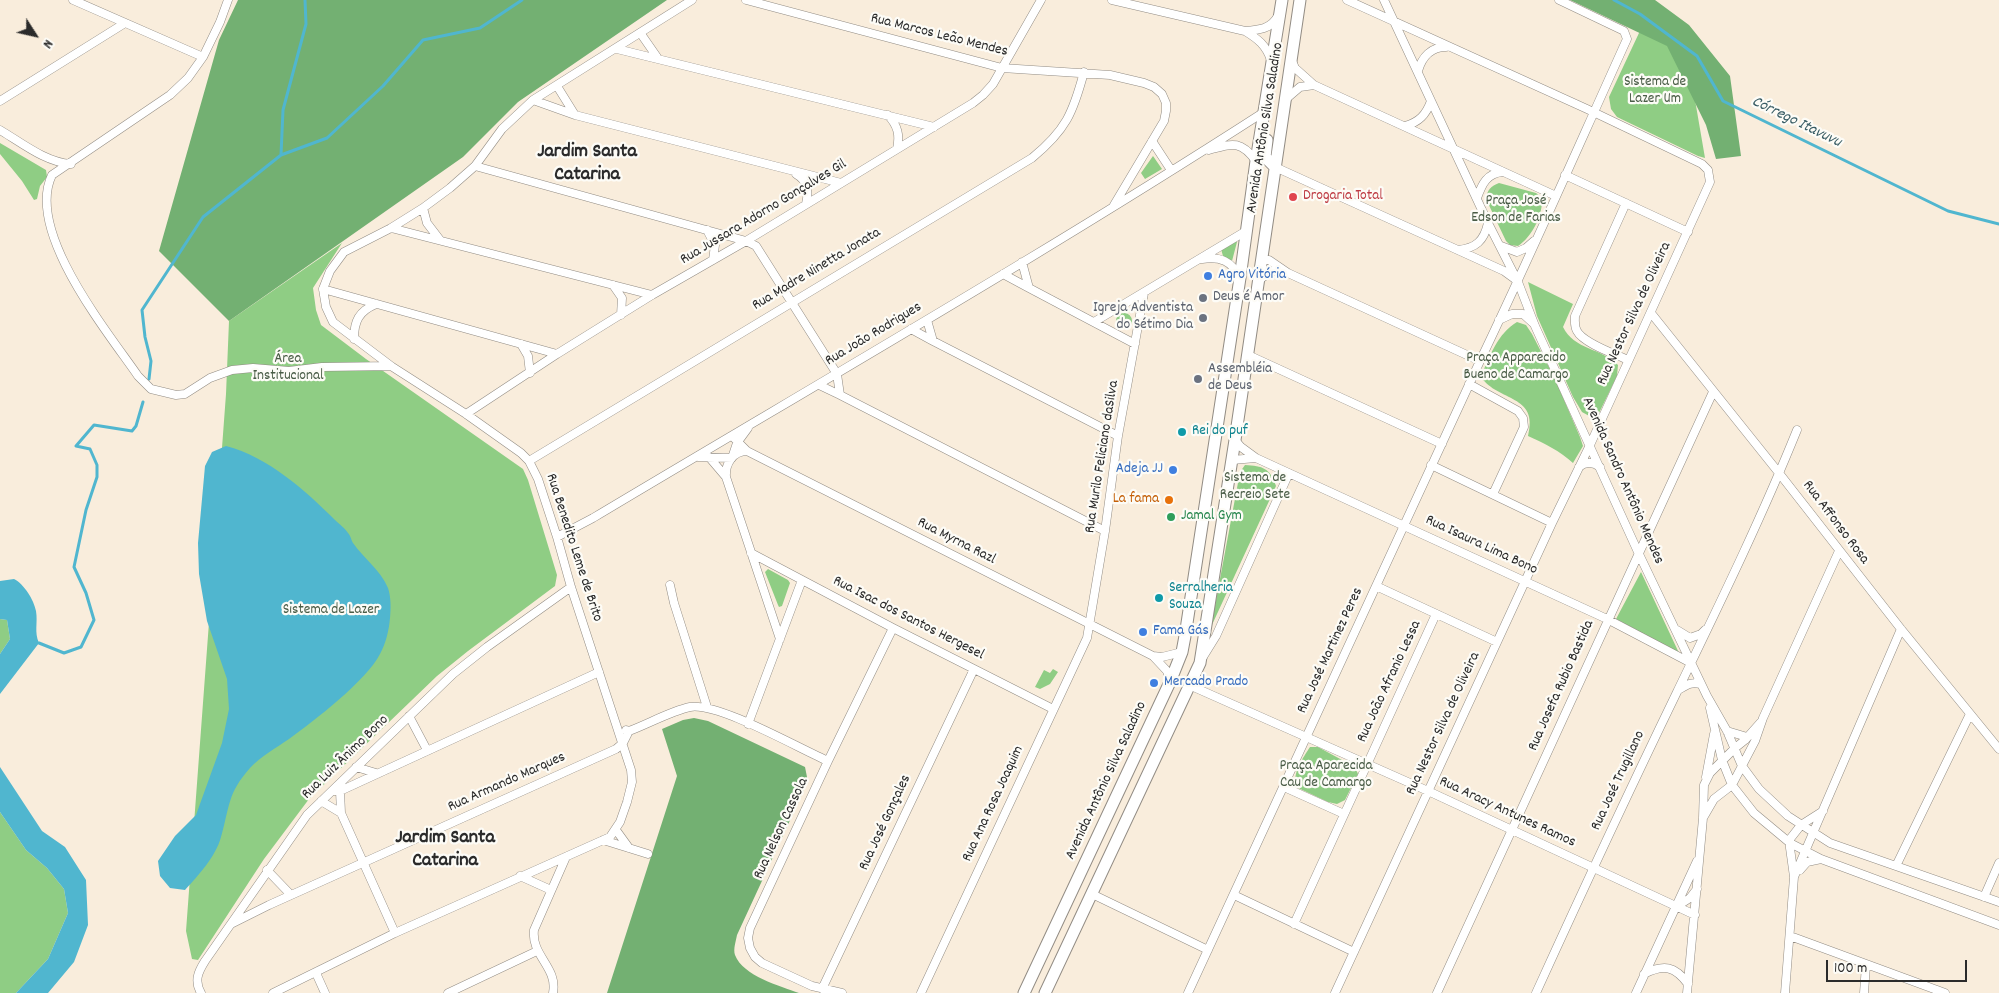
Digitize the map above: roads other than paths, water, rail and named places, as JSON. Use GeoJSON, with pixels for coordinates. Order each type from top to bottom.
{"type":"FeatureCollection","features":[{"type":"Feature","properties":{"kind":"main road","name":"Avenida Antônio Silva Saladino"},"geometry":{"type":"LineString","coordinates":[[1024,993],[1170,682],[1182,652],[1210,480],[1256,161],[1282,0]]}},
{"type":"Feature","properties":{"kind":"main road","name":"Avenida Antônio Silva Saladino"},"geometry":{"type":"LineString","coordinates":[[1232,460],[1300,0]]}},
{"type":"Feature","properties":{"kind":"main road"},"geometry":{"type":"LineString","coordinates":[[1271,63],[1274,82],[1265,152],[1267,160],[1275,167]]}},
{"type":"Feature","properties":{"kind":"main road"},"geometry":{"type":"LineString","coordinates":[[1241,273],[1251,265],[1262,260]]}},
{"type":"Feature","properties":{"kind":"main road"},"geometry":{"type":"LineString","coordinates":[[1045,993],[1200,663],[1232,460],[1221,462],[1210,480]]}},
{"type":"Feature","properties":{"kind":"street"},"geometry":{"type":"LineString","coordinates":[[72,0],[204,57]]}},
{"type":"Feature","properties":{"kind":"street"},"geometry":{"type":"LineString","coordinates":[[228,0],[204,57],[188,78],[170,95],[71,164],[52,175],[46,195],[50,227],[69,275],[138,376],[151,389],[165,394],[185,394],[210,378],[232,370],[253,368],[289,371],[391,366]]}},
{"type":"Feature","properties":{"kind":"street"},"geometry":{"type":"LineString","coordinates":[[557,354],[323,289],[330,271],[344,252],[391,228],[450,188],[474,166],[502,129],[533,100],[641,34],[692,0]]}},
{"type":"Feature","properties":{"kind":"street","name":"Rua Marcos Leão Mendes"},"geometry":{"type":"LineString","coordinates":[[746,0],[1002,68],[1084,72],[1130,79],[1154,87],[1162,94],[1166,103],[1164,120],[1113,206]]}},
{"type":"Feature","properties":{"kind":"street","name":"Rua Jussara Adorno Gonçalves Gil"},"geometry":{"type":"LineString","coordinates":[[466,414],[652,295],[746,241],[934,127],[983,95],[1002,68],[1041,0]]}},
{"type":"Feature","properties":{"kind":"street"},"geometry":{"type":"LineString","coordinates":[[1112,0],[1245,31],[1266,28],[1276,21],[1280,14]]}},
{"type":"Feature","properties":{"kind":"street"},"geometry":{"type":"LineString","coordinates":[[1347,0],[1594,112]]}},
{"type":"Feature","properties":{"kind":"street","name":"Avenida Sandro Antônio Mendes"},"geometry":{"type":"LineString","coordinates":[[1384,0],[1488,223],[1518,282],[1535,326],[1638,552],[1701,684],[1706,696],[1722,760],[1732,785],[1754,813],[1790,843],[1806,852],[1999,925]]}},
{"type":"Feature","properties":{"kind":"street","name":"Rua José Martinez Peres"},"geometry":{"type":"LineString","coordinates":[[1188,993],[1431,465],[1518,282],[1535,239],[1627,39],[1627,34],[1624,31],[1559,0]]}},
{"type":"Feature","properties":{"kind":"street"},"geometry":{"type":"LineString","coordinates":[[0,101],[125,23]]}},
{"type":"Feature","properties":{"kind":"street"},"geometry":{"type":"LineString","coordinates":[[1245,31],[1267,48],[1271,63]]}},
{"type":"Feature","properties":{"kind":"street"},"geometry":{"type":"LineString","coordinates":[[641,34],[657,57]]}},
{"type":"Feature","properties":{"kind":"street"},"geometry":{"type":"LineString","coordinates":[[1418,71],[1423,60],[1435,48],[1448,47]]}},
{"type":"Feature","properties":{"kind":"street"},"geometry":{"type":"LineString","coordinates":[[617,49],[657,57],[934,127]]}},
{"type":"Feature","properties":{"kind":"street"},"geometry":{"type":"LineString","coordinates":[[1292,60],[1295,68],[1314,85],[1556,196]]}},
{"type":"Feature","properties":{"kind":"street","name":"Rua Madre Ninetta Jonata"},"geometry":{"type":"LineString","coordinates":[[529,461],[1032,158],[1053,140],[1067,121],[1074,108],[1084,72]]}},
{"type":"Feature","properties":{"kind":"street"},"geometry":{"type":"LineString","coordinates":[[1286,100],[1300,87],[1314,85]]}},
{"type":"Feature","properties":{"kind":"street"},"geometry":{"type":"LineString","coordinates":[[557,86],[575,115]]}},
{"type":"Feature","properties":{"kind":"street"},"geometry":{"type":"LineString","coordinates":[[533,100],[575,115],[841,182]]}},
{"type":"Feature","properties":{"kind":"street"},"geometry":{"type":"LineString","coordinates":[[1405,126],[1418,121],[1428,109],[1431,101]]}},
{"type":"Feature","properties":{"kind":"street","name":"Rua João Rodrigues"},"geometry":{"type":"LineString","coordinates":[[557,537],[593,518],[819,385],[1202,152],[1264,112]]}},
{"type":"Feature","properties":{"kind":"street","name":"Rua Nestor Silva de Oliveira"},"geometry":{"type":"LineString","coordinates":[[1335,993],[1710,182],[1708,170],[1702,164],[1594,112]]}},
{"type":"Feature","properties":{"kind":"street"},"geometry":{"type":"LineString","coordinates":[[888,116],[896,124],[900,139],[897,149]]}},
{"type":"Feature","properties":{"kind":"street"},"geometry":{"type":"LineString","coordinates":[[0,130],[47,158],[59,163],[71,164]]}},
{"type":"Feature","properties":{"kind":"street"},"geometry":{"type":"LineString","coordinates":[[1152,142],[1171,170]]}},
{"type":"Feature","properties":{"kind":"street","name":"Rua João Rodrigues"},"geometry":{"type":"LineString","coordinates":[[1202,152],[1230,145],[1240,145],[1250,152],[1256,161]]}},
{"type":"Feature","properties":{"kind":"street"},"geometry":{"type":"LineString","coordinates":[[474,166],[746,241],[756,246],[837,374],[840,395]]}},
{"type":"Feature","properties":{"kind":"street"},"geometry":{"type":"LineString","coordinates":[[1275,167],[1504,271],[1518,282]]}},
{"type":"Feature","properties":{"kind":"street"},"geometry":{"type":"LineString","coordinates":[[792,171],[802,177],[807,186],[806,204]]}},
{"type":"Feature","properties":{"kind":"street"},"geometry":{"type":"LineString","coordinates":[[1477,198],[1486,179],[1493,173],[1503,172]]}},
{"type":"Feature","properties":{"kind":"street"},"geometry":{"type":"LineString","coordinates":[[1566,175],[1688,232]]}},
{"type":"Feature","properties":{"kind":"street"},"geometry":{"type":"LineString","coordinates":[[1626,203],[1576,316],[1575,326],[1578,333],[1585,340],[1628,360]]}},
{"type":"Feature","properties":{"kind":"street"},"geometry":{"type":"LineString","coordinates":[[423,208],[427,222],[440,240]]}},
{"type":"Feature","properties":{"kind":"street"},"geometry":{"type":"LineString","coordinates":[[1456,250],[1478,244],[1484,238],[1488,223]]}},
{"type":"Feature","properties":{"kind":"street"},"geometry":{"type":"LineString","coordinates":[[391,228],[652,295]]}},
{"type":"Feature","properties":{"kind":"street"},"geometry":{"type":"LineString","coordinates":[[706,230],[715,245],[713,260]]}},
{"type":"Feature","properties":{"kind":"street"},"geometry":{"type":"LineString","coordinates":[[1094,322],[1246,231]]}},
{"type":"Feature","properties":{"kind":"street"},"geometry":{"type":"LineString","coordinates":[[1500,245],[1517,252],[1526,248],[1535,239]]}},
{"type":"Feature","properties":{"kind":"street"},"geometry":{"type":"LineString","coordinates":[[1265,245],[1279,266]]}},
{"type":"Feature","properties":{"kind":"street"},"geometry":{"type":"LineString","coordinates":[[1197,260],[1217,257],[1241,273]]}},
{"type":"Feature","properties":{"kind":"street"},"geometry":{"type":"LineString","coordinates":[[1262,260],[1269,260],[1288,272],[1480,361]]}},
{"type":"Feature","properties":{"kind":"street"},"geometry":{"type":"LineString","coordinates":[[1022,262],[1029,288]]}},
{"type":"Feature","properties":{"kind":"street"},"geometry":{"type":"LineString","coordinates":[[1259,280],[1272,270],[1288,272]]}},
{"type":"Feature","properties":{"kind":"street"},"geometry":{"type":"LineString","coordinates":[[1002,274],[1134,344]]}},
{"type":"Feature","properties":{"kind":"street"},"geometry":{"type":"LineString","coordinates":[[613,285],[622,298],[621,315]]}},
{"type":"Feature","properties":{"kind":"street","name":"Rua Benedito Leme de Brito"},"geometry":{"type":"LineString","coordinates":[[323,289],[326,307],[333,322],[391,366],[521,452],[529,461],[538,478],[571,587],[631,770],[632,782],[627,802],[616,830]]}},
{"type":"Feature","properties":{"kind":"street","name":"Rua Murilo Feliciano daSilva"},"geometry":{"type":"LineString","coordinates":[[1090,626],[1118,436],[1144,293]]}},
{"type":"Feature","properties":{"kind":"street"},"geometry":{"type":"LineString","coordinates":[[354,339],[354,329],[358,317],[365,308],[376,304]]}},
{"type":"Feature","properties":{"kind":"street","name":"Rua Affonso Rosa"},"geometry":{"type":"LineString","coordinates":[[1651,313],[1779,473],[1900,629],[1999,749]]}},
{"type":"Feature","properties":{"kind":"street"},"geometry":{"type":"LineString","coordinates":[[1499,320],[1512,314],[1523,314],[1535,326]]}},
{"type":"Feature","properties":{"kind":"street"},"geometry":{"type":"LineString","coordinates":[[927,320],[933,341]]}},
{"type":"Feature","properties":{"kind":"street"},"geometry":{"type":"LineString","coordinates":[[911,329],[1118,436]]}},
{"type":"Feature","properties":{"kind":"street"},"geometry":{"type":"LineString","coordinates":[[521,344],[530,363],[530,373]]}},
{"type":"Feature","properties":{"kind":"street"},"geometry":{"type":"LineString","coordinates":[[1248,355],[1442,444]]}},
{"type":"Feature","properties":{"kind":"street"},"geometry":{"type":"LineString","coordinates":[[1469,384],[1518,411],[1523,418],[1524,427],[1493,494]]}},
{"type":"Feature","properties":{"kind":"street"},"geometry":{"type":"LineString","coordinates":[[819,385],[1105,531]]}},
{"type":"Feature","properties":{"kind":"street","name":"Rua Josefa Rubio Bastida"},"geometry":{"type":"LineString","coordinates":[[1437,993],[1607,619],[1713,392]]}},
{"type":"Feature","properties":{"kind":"street"},"geometry":{"type":"LineString","coordinates":[[726,477],[727,469],[737,443],[750,424]]}},
{"type":"Feature","properties":{"kind":"street","name":"Rua José Trugillano"},"geometry":{"type":"LineString","coordinates":[[1536,993],[1709,626],[1779,473],[1796,430]]}},
{"type":"Feature","properties":{"kind":"street"},"geometry":{"type":"LineString","coordinates":[[696,457],[732,458],[739,452],[747,451],[744,433]]}},
{"type":"Feature","properties":{"kind":"street","name":"Rua Myrna Razl"},"geometry":{"type":"LineString","coordinates":[[732,436],[747,451],[1090,626],[1153,656],[1167,671],[1170,682]]}},
{"type":"Feature","properties":{"kind":"street","name":"Rua Isaura Lima Bono"},"geometry":{"type":"LineString","coordinates":[[1235,440],[1256,458],[1607,619],[1691,663]]}},
{"type":"Feature","properties":{"kind":"street"},"geometry":{"type":"LineString","coordinates":[[708,457],[726,477],[780,639]]}},
{"type":"Feature","properties":{"kind":"street"},"geometry":{"type":"LineString","coordinates":[[1232,460],[1256,458]]}},
{"type":"Feature","properties":{"kind":"street"},"geometry":{"type":"LineString","coordinates":[[1579,468],[1583,464],[1589,463],[1600,467]]}},
{"type":"Feature","properties":{"kind":"street"},"geometry":{"type":"LineString","coordinates":[[1431,465],[1552,523]]}},
{"type":"Feature","properties":{"kind":"street"},"geometry":{"type":"LineString","coordinates":[[1200,663],[1216,636],[1289,474]]}},
{"type":"Feature","properties":{"kind":"street"},"geometry":{"type":"LineString","coordinates":[[1703,818],[1714,798],[1732,785],[1755,741],[1839,551]]}},
{"type":"Feature","properties":{"kind":"street","name":"Rua Isac dos Santos Hergesel"},"geometry":{"type":"LineString","coordinates":[[751,552],[893,628],[1053,709]]}},
{"type":"Feature","properties":{"kind":"street"},"geometry":{"type":"LineString","coordinates":[[748,724],[802,580]]}},
{"type":"Feature","properties":{"kind":"street"},"geometry":{"type":"LineString","coordinates":[[670,585],[707,707]]}},
{"type":"Feature","properties":{"kind":"street"},"geometry":{"type":"LineString","coordinates":[[1376,586],[1497,642]]}},
{"type":"Feature","properties":{"kind":"street","name":"Rua Luiz Ânimo Bono"},"geometry":{"type":"LineString","coordinates":[[201,993],[197,986],[197,974],[229,925],[307,815],[321,801],[336,791],[356,767],[453,674],[487,647],[571,587]]}},
{"type":"Feature","properties":{"kind":"street","name":"Rua João Afranio Lessa"},"geometry":{"type":"LineString","coordinates":[[1294,924],[1436,614]]}},
{"type":"Feature","properties":{"kind":"street"},"geometry":{"type":"LineString","coordinates":[[772,617],[780,621],[787,619]]}},
{"type":"Feature","properties":{"kind":"street","name":"Rua Ana Rosa Joaquim"},"geometry":{"type":"LineString","coordinates":[[920,993],[1087,638],[1090,626]]}},
{"type":"Feature","properties":{"kind":"street"},"geometry":{"type":"LineString","coordinates":[[1674,628],[1690,638],[1701,634],[1709,626]]}},
{"type":"Feature","properties":{"kind":"street","name":"Rua Nelson Cassola"},"geometry":{"type":"LineString","coordinates":[[842,993],[812,986],[762,963],[754,957],[748,938],[750,928],[828,761],[893,628]]}},
{"type":"Feature","properties":{"kind":"street"},"geometry":{"type":"LineString","coordinates":[[1794,878],[1900,629]]}},
{"type":"Feature","properties":{"kind":"street"},"geometry":{"type":"LineString","coordinates":[[1153,656],[1162,657],[1182,652]]}},
{"type":"Feature","properties":{"kind":"street","name":"Rua José Gonçales"},"geometry":{"type":"LineString","coordinates":[[822,989],[974,669]]}},
{"type":"Feature","properties":{"kind":"street"},"geometry":{"type":"LineString","coordinates":[[396,933],[341,813],[336,791],[599,672]]}},
{"type":"Feature","properties":{"kind":"street"},"geometry":{"type":"LineString","coordinates":[[1678,690],[1688,683],[1701,684]]}},
{"type":"Feature","properties":{"kind":"street","name":"Rua Aracy Antunes Ramos"},"geometry":{"type":"LineString","coordinates":[[1189,685],[1367,764],[1695,915]]}},
{"type":"Feature","properties":{"kind":"street","name":"Avenida Sandro Antônio Mendes"},"geometry":{"type":"LineString","coordinates":[[1706,696],[1727,731],[1742,766],[1759,790],[1788,816],[1830,842],[1999,902]]}},
{"type":"Feature","properties":{"kind":"street"},"geometry":{"type":"LineString","coordinates":[[618,729],[629,731],[688,708],[707,707],[828,761]]}},
{"type":"Feature","properties":{"kind":"street"},"geometry":{"type":"LineString","coordinates":[[1896,866],[1970,714]]}},
{"type":"Feature","properties":{"kind":"street"},"geometry":{"type":"LineString","coordinates":[[409,716],[427,750]]}},
{"type":"Feature","properties":{"kind":"street"},"geometry":{"type":"LineString","coordinates":[[1704,785],[1710,772],[1764,718]]}},
{"type":"Feature","properties":{"kind":"street"},"geometry":{"type":"LineString","coordinates":[[1687,989],[1695,915],[1704,785],[1715,730]]}},
{"type":"Feature","properties":{"kind":"street"},"geometry":{"type":"LineString","coordinates":[[623,743],[629,731]]}},
{"type":"Feature","properties":{"kind":"street"},"geometry":{"type":"LineString","coordinates":[[1727,731],[1747,737]]}},
{"type":"Feature","properties":{"kind":"street","name":"Rua Armando Marques"},"geometry":{"type":"LineString","coordinates":[[229,925],[269,905],[616,749],[623,743]]}},
{"type":"Feature","properties":{"kind":"street"},"geometry":{"type":"LineString","coordinates":[[356,767],[376,773]]}},
{"type":"Feature","properties":{"kind":"street"},"geometry":{"type":"LineString","coordinates":[[1284,787],[1344,814]]}},
{"type":"Feature","properties":{"kind":"street"},"geometry":{"type":"LineString","coordinates":[[321,801],[341,813]]}},
{"type":"Feature","properties":{"kind":"street"},"geometry":{"type":"LineString","coordinates":[[1785,993],[1794,878],[1790,843],[1795,831],[1823,811]]}},
{"type":"Feature","properties":{"kind":"street"},"geometry":{"type":"LineString","coordinates":[[1823,811],[1822,826],[1830,842]]}},
{"type":"Feature","properties":{"kind":"street"},"geometry":{"type":"LineString","coordinates":[[273,993],[396,933],[610,837],[616,830],[628,848]]}},
{"type":"Feature","properties":{"kind":"street"},"geometry":{"type":"LineString","coordinates":[[603,840],[648,854]]}},
{"type":"Feature","properties":{"kind":"street"},"geometry":{"type":"LineString","coordinates":[[1636,993],[1700,854]]}},
{"type":"Feature","properties":{"kind":"street"},"geometry":{"type":"LineString","coordinates":[[553,993],[553,975],[537,951],[533,940],[534,930],[566,857]]}},
{"type":"Feature","properties":{"kind":"street"},"geometry":{"type":"LineString","coordinates":[[1794,878],[1807,862],[1821,859]]}},
{"type":"Feature","properties":{"kind":"street"},"geometry":{"type":"LineString","coordinates":[[1984,897],[1999,863]]}},
{"type":"Feature","properties":{"kind":"street"},"geometry":{"type":"LineString","coordinates":[[268,870],[291,895]]}},
{"type":"Feature","properties":{"kind":"street"},"geometry":{"type":"LineString","coordinates":[[520,876],[551,890]]}},
{"type":"Feature","properties":{"kind":"street"},"geometry":{"type":"LineString","coordinates":[[1676,906],[1685,902],[1697,889]]}},
{"type":"Feature","properties":{"kind":"street"},"geometry":{"type":"LineString","coordinates":[[1092,894],[1208,950]]}},
{"type":"Feature","properties":{"kind":"street"},"geometry":{"type":"LineString","coordinates":[[1234,896],[1354,952]]}},
{"type":"Feature","properties":{"kind":"street"},"geometry":{"type":"LineString","coordinates":[[246,902],[254,906],[269,905]]}},
{"type":"Feature","properties":{"kind":"street"},"geometry":{"type":"LineString","coordinates":[[1790,936],[1942,992]]}},
{"type":"Feature","properties":{"kind":"street"},"geometry":{"type":"LineString","coordinates":[[448,993],[537,951]]}},
{"type":"Feature","properties":{"kind":"street"},"geometry":{"type":"LineString","coordinates":[[1864,993],[1866,965]]}},
{"type":"Feature","properties":{"kind":"street"},"geometry":{"type":"LineString","coordinates":[[1644,974],[1654,970],[1673,969],[1681,975],[1687,989]]}},
{"type":"Feature","properties":{"kind":"street"},"geometry":{"type":"LineString","coordinates":[[316,973],[326,993]]}},
{"type":"Feature","properties":{"kind":"water"},"geometry":{"type":"Polygon","coordinates":[[[226,446],[242,451],[271,466],[311,497],[345,529],[357,549],[385,581],[390,595],[390,618],[382,650],[364,676],[326,711],[259,760],[243,777],[230,801],[219,844],[201,872],[185,890],[170,888],[160,876],[158,861],[175,836],[196,815],[222,743],[229,709],[227,679],[207,621],[199,574],[198,543],[205,466],[212,452],[226,446]]]}},
{"type":"Feature","properties":{"kind":"water"},"geometry":{"type":"Polygon","coordinates":[[[14,579],[25,588],[33,602],[36,611],[39,643],[0,694],[0,654],[10,639],[7,620],[0,619],[0,581],[14,579]]]}},
{"type":"Feature","properties":{"kind":"water"},"geometry":{"type":"Polygon","coordinates":[[[0,767],[42,831],[65,847],[86,880],[88,925],[74,962],[48,993],[16,993],[48,959],[68,913],[64,889],[47,868],[26,850],[0,812],[0,767]]]}},
{"type":"Feature","properties":{"kind":"waterway"},"geometry":{"type":"LineString","coordinates":[[149,379],[151,361],[145,337],[142,310],[203,217],[281,155],[283,110],[306,24],[305,0]]}},
{"type":"Feature","properties":{"kind":"waterway"},"geometry":{"type":"LineString","coordinates":[[281,155],[327,138],[383,86],[423,40],[480,28],[522,0]]}},
{"type":"Feature","properties":{"kind":"waterway","name":"Córrego Itavuvu"},"geometry":{"type":"LineString","coordinates":[[1614,0],[1640,14],[1697,56],[1723,101],[1948,211],[1999,224]]}},
{"type":"Feature","properties":{"kind":"waterway"},"geometry":{"type":"LineString","coordinates":[[39,643],[64,653],[81,647],[94,620],[86,593],[74,567],[86,510],[97,477],[97,465],[90,449],[76,446],[94,425],[132,431],[136,426],[143,402]]}},
{"type":"Feature","properties":{"kind":"place","name":"Drogaria Total"},"geometry":{"type":"Point","coordinates":[1293,197]}},
{"type":"Feature","properties":{"kind":"place","name":"Agro Vitória"},"geometry":{"type":"Point","coordinates":[1208,276]}},
{"type":"Feature","properties":{"kind":"place","name":"Deus é Amor"},"geometry":{"type":"Point","coordinates":[1203,298]}},
{"type":"Feature","properties":{"kind":"place","name":"Igreja Adventista do Sétimo Dia"},"geometry":{"type":"Point","coordinates":[1203,318]}},
{"type":"Feature","properties":{"kind":"place","name":"Assembléia de Deus"},"geometry":{"type":"Point","coordinates":[1198,379]}},
{"type":"Feature","properties":{"kind":"place","name":"Rei do puf"},"geometry":{"type":"Point","coordinates":[1182,432]}},
{"type":"Feature","properties":{"kind":"place","name":"Adeja JJ"},"geometry":{"type":"Point","coordinates":[1173,470]}},
{"type":"Feature","properties":{"kind":"place","name":"La fama"},"geometry":{"type":"Point","coordinates":[1169,500]}},
{"type":"Feature","properties":{"kind":"place","name":"Jamal Gym"},"geometry":{"type":"Point","coordinates":[1171,517]}},
{"type":"Feature","properties":{"kind":"place","name":"Serralheria Souza"},"geometry":{"type":"Point","coordinates":[1159,598]}},
{"type":"Feature","properties":{"kind":"place","name":"Fama Gás"},"geometry":{"type":"Point","coordinates":[1143,632]}},
{"type":"Feature","properties":{"kind":"place","name":"Mercado Prado"},"geometry":{"type":"Point","coordinates":[1154,683]}},
{"type":"Feature","properties":{"kind":"district","name":"Jardim Santa Catarina"},"geometry":{"type":"Point","coordinates":[587,164]}},
{"type":"Feature","properties":{"kind":"district","name":"Jardim Santa Catarina"},"geometry":{"type":"Point","coordinates":[445,850]}},
{"type":"Feature","properties":{"kind":"park label","name":"Sistema de Lazer Um"},"geometry":{"type":"Point","coordinates":[1655,92]}},
{"type":"Feature","properties":{"kind":"park label","name":"Praça José Edson de Farias"},"geometry":{"type":"Point","coordinates":[1516,210]}},
{"type":"Feature","properties":{"kind":"park label","name":"Área Institucional"},"geometry":{"type":"Point","coordinates":[288,368]}},
{"type":"Feature","properties":{"kind":"park label","name":"Praça Apparecido Bueno de Camargo"},"geometry":{"type":"Point","coordinates":[1516,368]}},
{"type":"Feature","properties":{"kind":"park label","name":"Sistema de Recreio Sete"},"geometry":{"type":"Point","coordinates":[1255,488]}},
{"type":"Feature","properties":{"kind":"park label","name":"Sistema de Lazer"},"geometry":{"type":"Point","coordinates":[331,611]}},
{"type":"Feature","properties":{"kind":"park label","name":"Praça Aparecida Cau de Camargo"},"geometry":{"type":"Point","coordinates":[1326,776]}}]}
